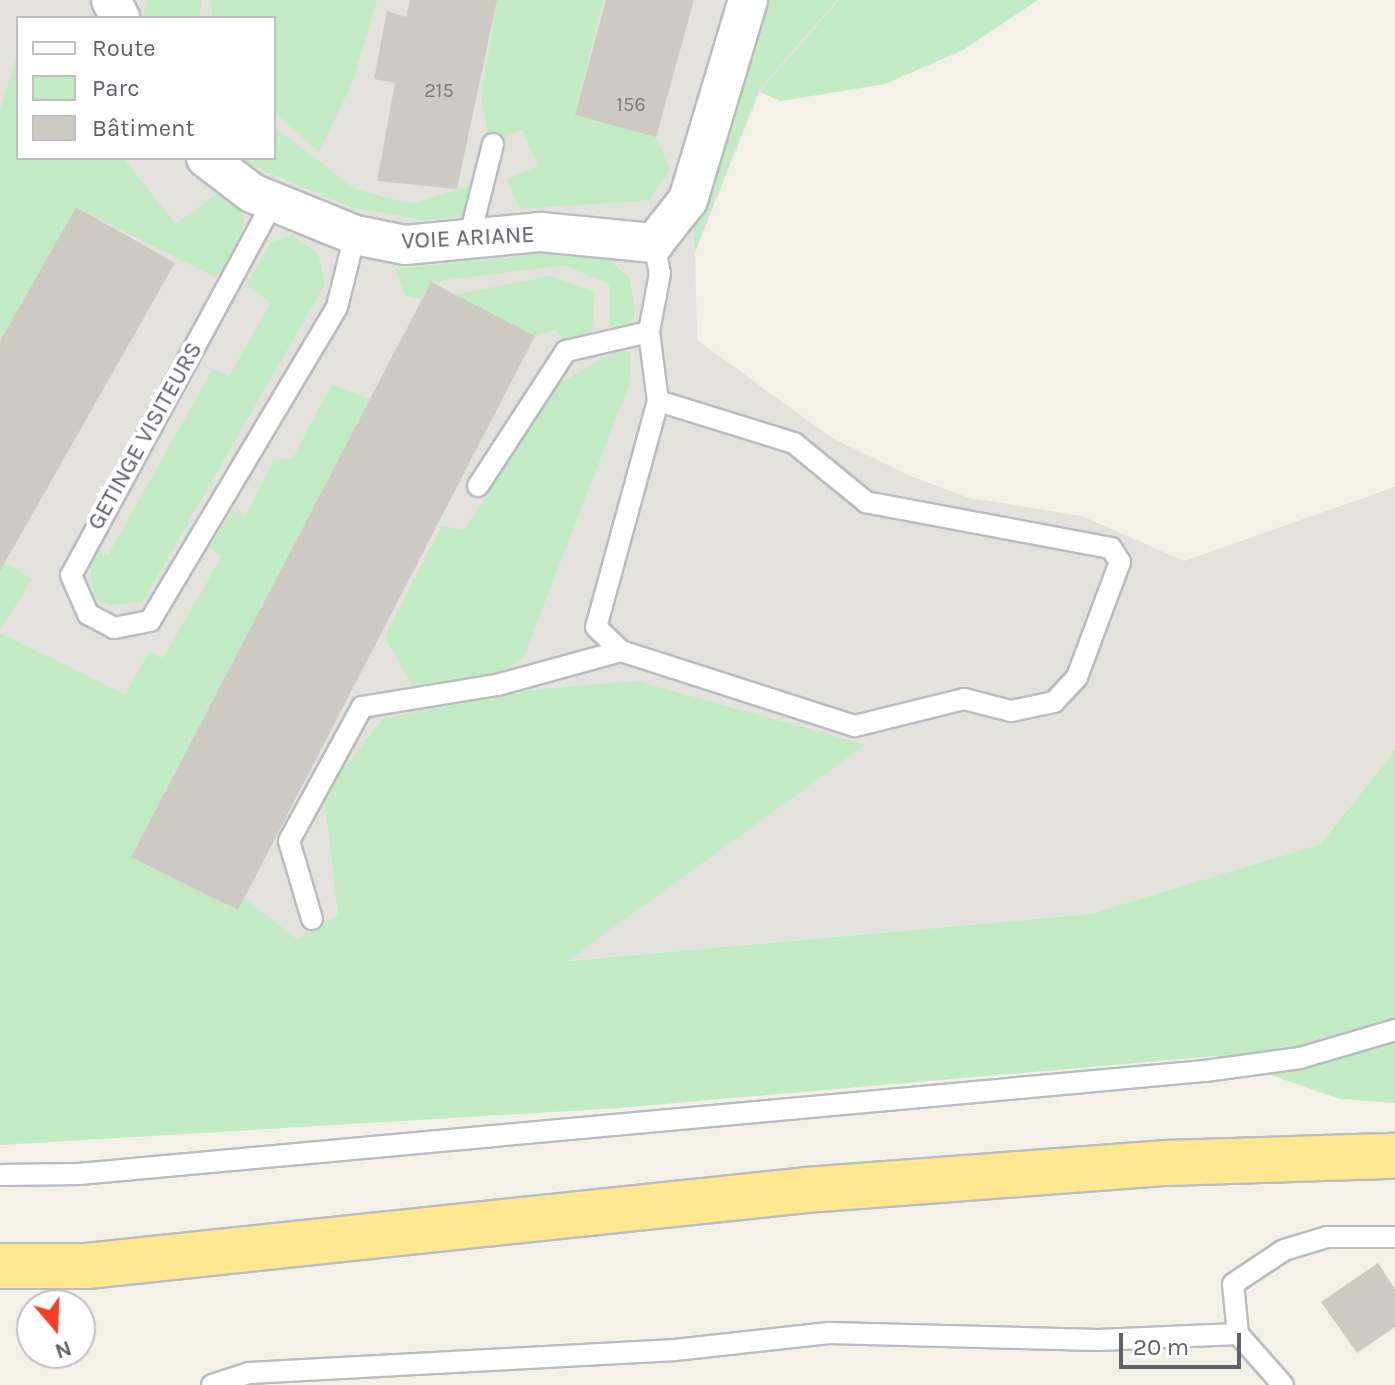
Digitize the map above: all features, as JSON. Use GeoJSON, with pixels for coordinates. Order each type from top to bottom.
{"type":"FeatureCollection","features":[{"type":"Feature","properties":{"kind":"highway"},"geometry":{"type":"LineString","coordinates":[[0,1266],[87,1266],[806,1190],[1167,1163],[1395,1156]]}},
{"type":"Feature","properties":{"kind":"street"},"geometry":{"type":"LineString","coordinates":[[654,243],[688,200],[748,0]]}},
{"type":"Feature","properties":{"kind":"street","name":"VOIE ARIANE"},"geometry":{"type":"LineString","coordinates":[[209,160],[273,202],[355,235],[405,245],[541,232],[654,243]]}},
{"type":"Feature","properties":{"kind":"lane"},"geometry":{"type":"LineString","coordinates":[[469,239],[493,144]]}},
{"type":"Feature","properties":{"kind":"lane","name":"GETINGE VISITEURS"},"geometry":{"type":"LineString","coordinates":[[273,202],[71,575],[79,602],[101,622],[126,628],[150,621],[337,307],[355,235]]}},
{"type":"Feature","properties":{"kind":"lane"},"geometry":{"type":"LineString","coordinates":[[654,243],[660,273],[649,332],[658,401],[596,627],[621,651],[855,726],[964,699],[1011,711],[1054,702],[1077,677],[1120,562],[1111,548],[1072,535],[866,502],[794,443],[658,401]]}},
{"type":"Feature","properties":{"kind":"lane"},"geometry":{"type":"LineString","coordinates":[[478,486],[566,351],[649,332]]}},
{"type":"Feature","properties":{"kind":"lane"},"geometry":{"type":"LineString","coordinates":[[312,919],[289,841],[362,707],[497,685],[621,651]]}},
{"type":"Feature","properties":{"kind":"lane"},"geometry":{"type":"LineString","coordinates":[[0,1175],[79,1174],[1205,1071],[1300,1058],[1395,1030]]}},
{"type":"Feature","properties":{"kind":"lane"},"geometry":{"type":"LineString","coordinates":[[1283,1385],[1238,1334],[1233,1284],[1284,1250],[1327,1237],[1395,1237]]}},
{"type":"Feature","properties":{"kind":"lane"},"geometry":{"type":"LineString","coordinates":[[212,1385],[249,1373],[675,1350],[829,1333],[1098,1340],[1238,1334]]}},
{"type":"Feature","properties":{"kind":"shaded area"},"geometry":{"type":"Polygon","coordinates":[[[0,0],[839,0],[759,93],[695,252],[697,340],[832,438],[910,476],[969,498],[1082,516],[1184,561],[1395,487],[1395,750],[1321,844],[1090,914],[564,961],[235,962],[0,745],[0,0]]]}},
{"type":"Feature","properties":{"kind":"green space"},"geometry":{"type":"Polygon","coordinates":[[[147,0],[201,0],[200,16],[143,16],[147,0]]]}},
{"type":"Feature","properties":{"kind":"green space"},"geometry":{"type":"Polygon","coordinates":[[[211,0],[377,0],[352,83],[319,152],[276,114],[276,16],[212,16],[211,0]]]}},
{"type":"Feature","properties":{"kind":"green space"},"geometry":{"type":"Polygon","coordinates":[[[497,0],[603,0],[575,115],[656,137],[670,170],[649,200],[520,209],[507,179],[538,166],[523,130],[490,142],[481,98],[497,0]]]}},
{"type":"Feature","properties":{"kind":"green space"},"geometry":{"type":"Polygon","coordinates":[[[764,0],[837,0],[758,91],[695,252],[694,221],[764,0]]]}},
{"type":"Feature","properties":{"kind":"green space"},"geometry":{"type":"Polygon","coordinates":[[[839,0],[1038,0],[963,50],[885,84],[781,101],[759,92],[839,0]]]}},
{"type":"Feature","properties":{"kind":"green space"},"geometry":{"type":"Polygon","coordinates":[[[16,59],[16,160],[125,160],[176,224],[217,194],[243,212],[242,240],[215,277],[76,207],[0,341],[0,111],[16,59]]]}},
{"type":"Feature","properties":{"kind":"green space"},"geometry":{"type":"Polygon","coordinates":[[[276,129],[355,189],[411,204],[472,185],[466,216],[423,220],[349,207],[239,160],[276,160],[276,129]]]}},
{"type":"Feature","properties":{"kind":"green space"},"geometry":{"type":"Polygon","coordinates":[[[292,235],[318,254],[325,284],[143,601],[111,605],[94,598],[89,560],[96,548],[108,555],[213,369],[229,376],[271,303],[246,285],[270,243],[292,235]]]}},
{"type":"Feature","properties":{"kind":"green space"},"geometry":{"type":"Polygon","coordinates":[[[550,253],[606,258],[630,278],[635,313],[626,327],[610,327],[609,284],[564,265],[431,282],[421,300],[405,295],[395,269],[550,253]]]}},
{"type":"Feature","properties":{"kind":"green space"},"geometry":{"type":"Polygon","coordinates":[[[550,276],[594,291],[592,335],[566,344],[557,329],[535,336],[455,295],[550,276]]]}},
{"type":"Feature","properties":{"kind":"green space"},"geometry":{"type":"Polygon","coordinates":[[[631,351],[630,382],[524,656],[507,673],[412,685],[385,637],[442,526],[464,530],[557,385],[615,352],[631,351]]]}},
{"type":"Feature","properties":{"kind":"green space"},"geometry":{"type":"Polygon","coordinates":[[[331,385],[370,399],[131,856],[237,910],[244,898],[297,939],[338,915],[324,793],[384,718],[529,690],[637,681],[865,745],[567,961],[1090,914],[1321,844],[1395,750],[1395,1103],[1340,1099],[1216,1056],[619,1108],[0,1145],[0,633],[125,695],[149,652],[163,658],[222,556],[209,548],[233,510],[246,517],[273,461],[293,458],[331,385]]]}},
{"type":"Feature","properties":{"kind":"green space"},"geometry":{"type":"Polygon","coordinates":[[[5,563],[32,579],[0,630],[0,571],[5,563]]]}},
{"type":"Feature","properties":{"kind":"building"},"geometry":{"type":"Polygon","coordinates":[[[410,0],[497,0],[457,189],[377,181],[395,83],[374,79],[387,11],[406,17],[410,0]]]}},
{"type":"Feature","properties":{"kind":"building"},"geometry":{"type":"Polygon","coordinates":[[[606,0],[694,0],[656,137],[575,115],[606,0]]]}},
{"type":"Feature","properties":{"kind":"building"},"geometry":{"type":"Polygon","coordinates":[[[76,207],[175,263],[0,571],[0,341],[76,207]]]}},
{"type":"Feature","properties":{"kind":"building"},"geometry":{"type":"Polygon","coordinates":[[[431,282],[535,336],[238,910],[131,857],[431,282]]]}},
{"type":"Feature","properties":{"kind":"building"},"geometry":{"type":"Polygon","coordinates":[[[1378,1263],[1395,1289],[1395,1327],[1357,1353],[1321,1302],[1378,1263]]]}}]}
